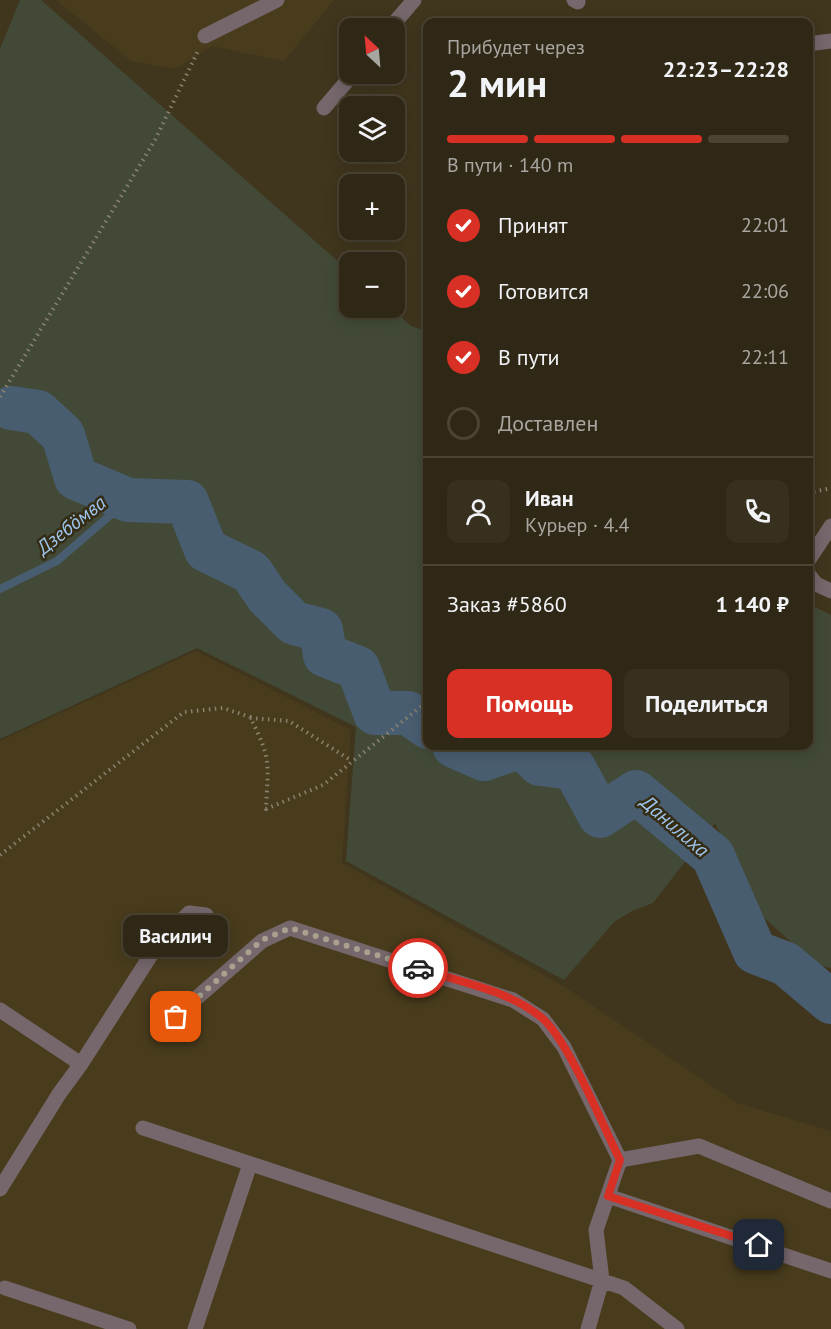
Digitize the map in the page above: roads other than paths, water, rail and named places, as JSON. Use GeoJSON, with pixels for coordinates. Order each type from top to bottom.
{"type":"FeatureCollection","features":[{"type":"Feature","properties":{"kind":"street"},"geometry":{"type":"LineString","coordinates":[[205,36],[277,0]]}},
{"type":"Feature","properties":{"kind":"street"},"geometry":{"type":"LineString","coordinates":[[399,18],[414,0]]}},
{"type":"Feature","properties":{"kind":"street"},"geometry":{"type":"LineString","coordinates":[[813,44],[831,42]]}},
{"type":"Feature","properties":{"kind":"street"},"geometry":{"type":"LineString","coordinates":[[324,108],[344,84]]}},
{"type":"Feature","properties":{"kind":"street"},"geometry":{"type":"LineString","coordinates":[[813,553],[831,526]]}},
{"type":"Feature","properties":{"kind":"street"},"geometry":{"type":"LineString","coordinates":[[813,580],[831,591]]}},
{"type":"Feature","properties":{"kind":"street"},"geometry":{"type":"LineString","coordinates":[[0,1189],[59,1094],[81,1064],[158,944],[189,913],[206,915]]}},
{"type":"Feature","properties":{"kind":"street"},"geometry":{"type":"LineString","coordinates":[[176,1017],[262,940],[290,928],[306,931],[513,1000],[543,1019],[564,1047],[620,1160],[596,1230],[602,1280],[588,1329]]}},
{"type":"Feature","properties":{"kind":"street"},"geometry":{"type":"LineString","coordinates":[[0,1010],[81,1064]]}},
{"type":"Feature","properties":{"kind":"street"},"geometry":{"type":"LineString","coordinates":[[143,1128],[624,1288],[677,1329]]}},
{"type":"Feature","properties":{"kind":"street"},"geometry":{"type":"LineString","coordinates":[[620,1160],[699,1146],[831,1201]]}},
{"type":"Feature","properties":{"kind":"street"},"geometry":{"type":"LineString","coordinates":[[195,1329],[250,1164]]}},
{"type":"Feature","properties":{"kind":"street"},"geometry":{"type":"LineString","coordinates":[[608,1196],[831,1272]]}},
{"type":"Feature","properties":{"kind":"street"},"geometry":{"type":"LineString","coordinates":[[5,1288],[129,1329]]}},
{"type":"Feature","properties":{"kind":"waterway","name":"Данилиха"},"geometry":{"type":"LineString","coordinates":[[11,408],[38,412],[63,435],[76,478],[128,500],[187,502],[206,550],[251,572],[267,596],[294,623],[321,630],[325,655],[358,668],[375,713],[408,713],[423,724]]}},
{"type":"Feature","properties":{"kind":"waterway","name":"Дзебӧмва"},"geometry":{"type":"LineString","coordinates":[[0,589],[57,561],[128,500]]}},
{"type":"Feature","properties":{"kind":"waterway","name":"Данилиха"},"geometry":{"type":"LineString","coordinates":[[463,750],[484,759],[510,750]]}},
{"type":"Feature","properties":{"kind":"waterway","name":"Данилиха"},"geometry":{"type":"LineString","coordinates":[[525,750],[540,764],[574,768],[600,816],[636,792],[713,856],[755,952],[786,964],[831,1002]]}},
{"type":"Feature","properties":{"kind":"place","name":"Василич"},"geometry":{"type":"Point","coordinates":[176,1017]}}]}
